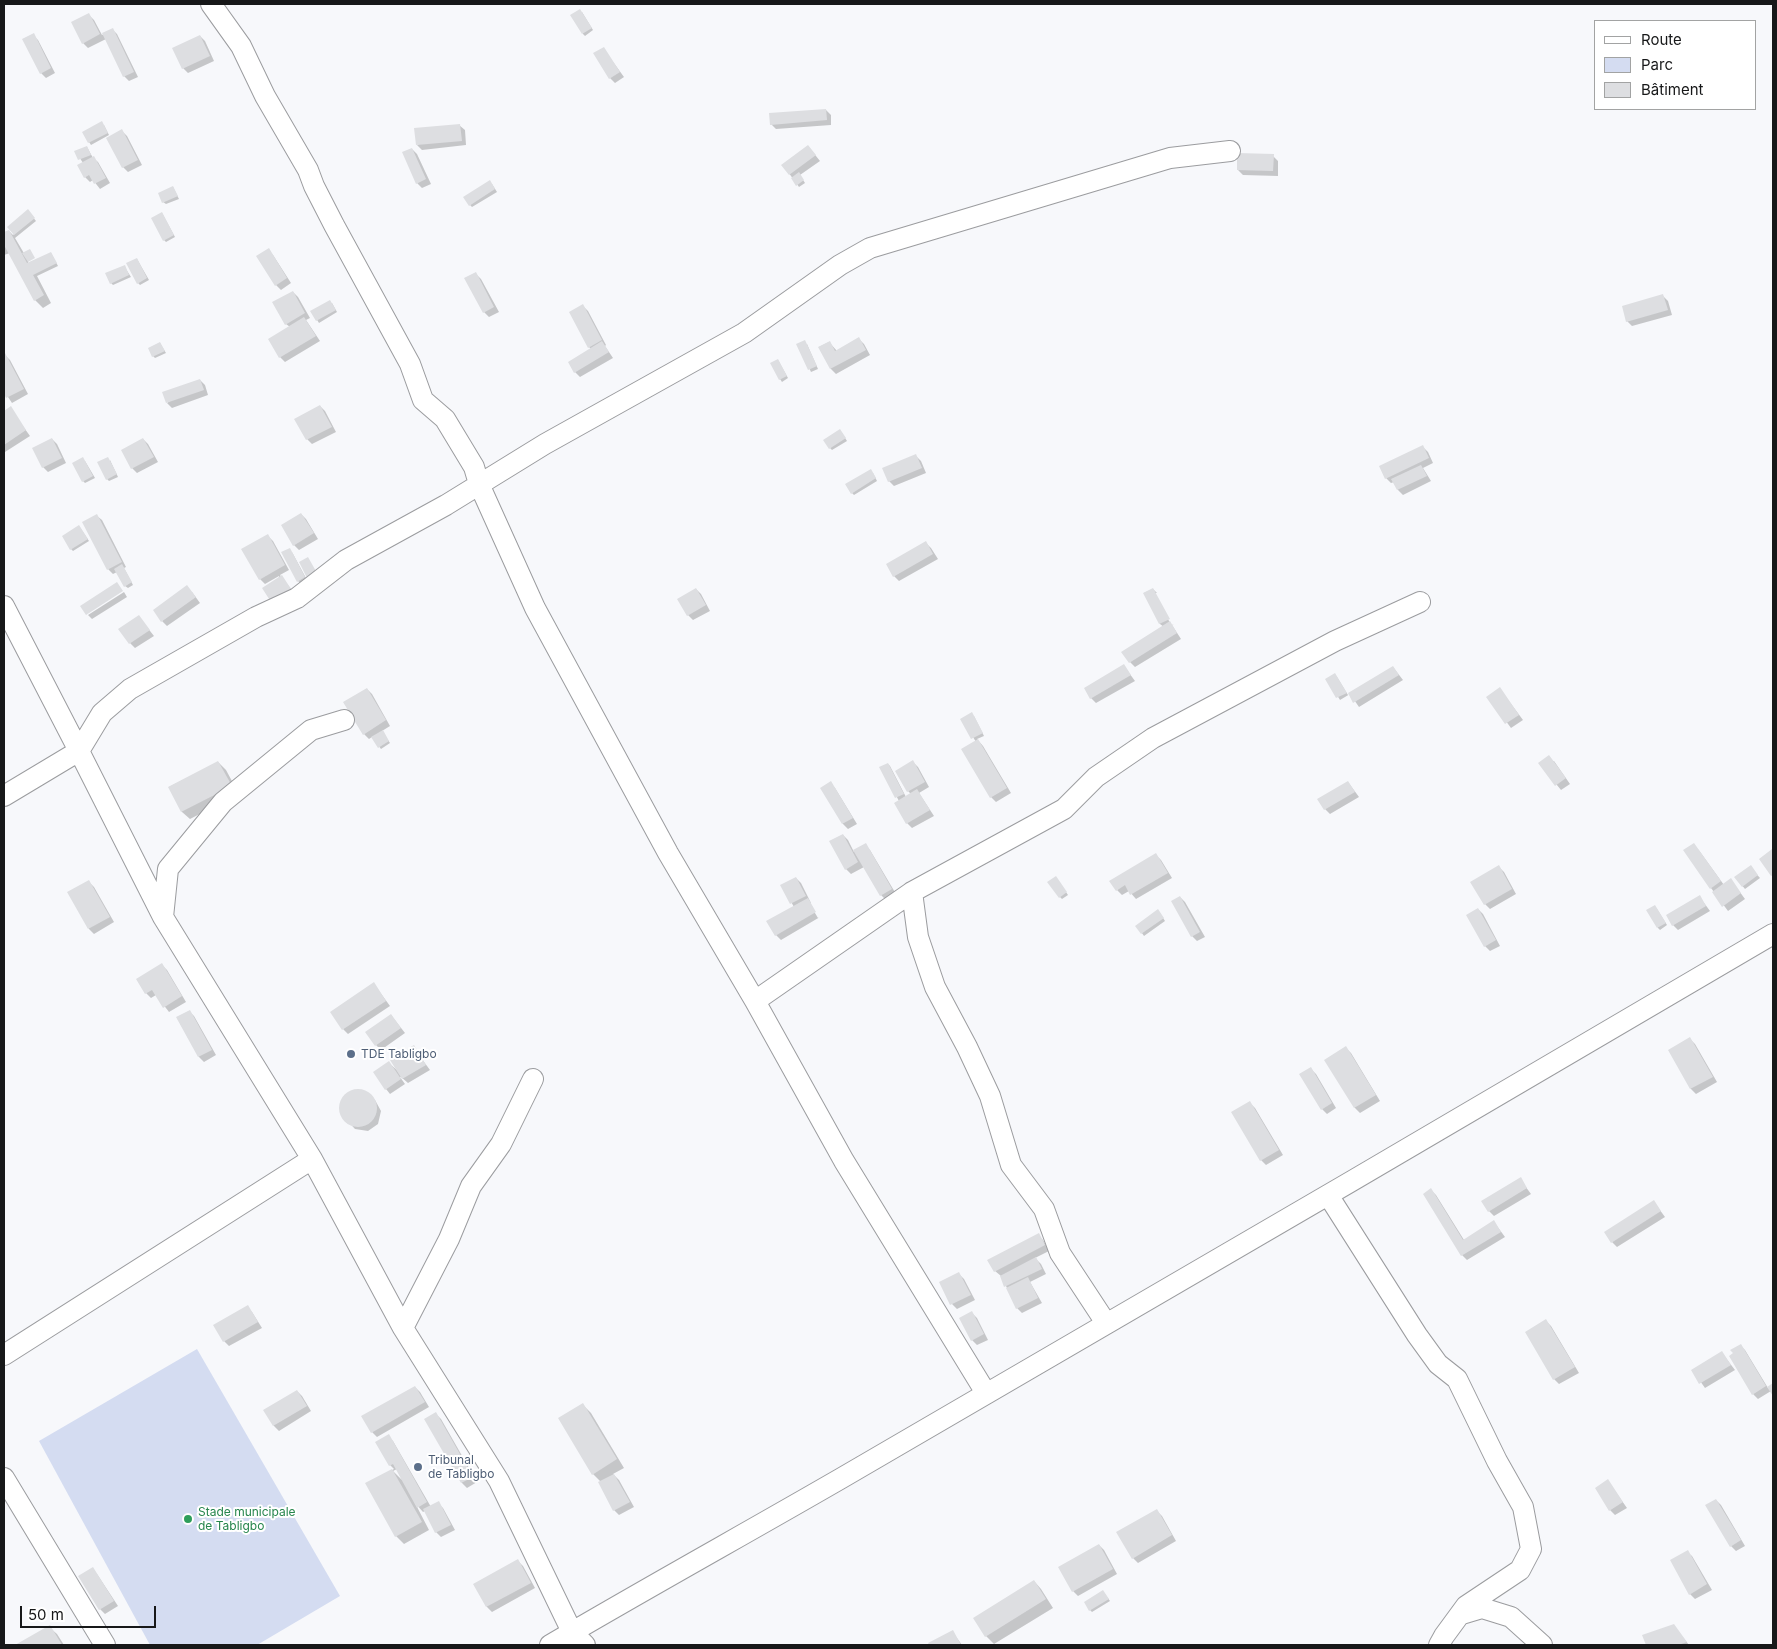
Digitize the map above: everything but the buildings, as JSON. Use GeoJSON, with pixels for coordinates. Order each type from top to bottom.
{"type":"FeatureCollection","features":[{"type":"Feature","properties":{"kind":"street"},"geometry":{"type":"LineString","coordinates":[[212,4],[241,46],[265,96],[308,170],[334,225],[410,364],[424,400],[445,419],[474,467],[479,484],[540,617],[668,853],[755,1001],[844,1161],[986,1393]]}},
{"type":"Feature","properties":{"kind":"street"},"geometry":{"type":"LineString","coordinates":[[4,796],[79,751],[102,713],[130,689],[256,617],[297,598],[346,560],[446,505],[612,406],[744,333],[840,265],[870,248],[1170,158],[1230,151]]}},
{"type":"Feature","properties":{"kind":"street"},"geometry":{"type":"LineString","coordinates":[[755,1001],[912,892],[1064,809],[1096,777],[1154,738],[1335,640],[1420,602]]}},
{"type":"Feature","properties":{"kind":"street"},"geometry":{"type":"LineString","coordinates":[[4,606],[163,918],[312,1159],[403,1328],[499,1481],[578,1639]]}},
{"type":"Feature","properties":{"kind":"street"},"geometry":{"type":"LineString","coordinates":[[163,918],[168,869],[223,802],[311,730],[344,720]]}},
{"type":"Feature","properties":{"kind":"street"},"geometry":{"type":"LineString","coordinates":[[912,892],[918,938],[935,987],[967,1047],[990,1096],[1011,1165],[1044,1209],[1060,1253],[1106,1323]]}},
{"type":"Feature","properties":{"kind":"street"},"geometry":{"type":"LineString","coordinates":[[550,1645],[578,1639],[986,1393],[1541,1072],[1773,934]]}},
{"type":"Feature","properties":{"kind":"street"},"geometry":{"type":"LineString","coordinates":[[403,1328],[449,1239],[470,1186],[501,1144],[533,1079]]}},
{"type":"Feature","properties":{"kind":"street"},"geometry":{"type":"LineString","coordinates":[[4,1355],[312,1159]]}},
{"type":"Feature","properties":{"kind":"street"},"geometry":{"type":"LineString","coordinates":[[1328,1195],[1417,1335],[1438,1364],[1457,1380],[1497,1461],[1523,1507],[1531,1549],[1520,1570],[1466,1606],[1439,1645]]}},
{"type":"Feature","properties":{"kind":"street"},"geometry":{"type":"LineString","coordinates":[[4,1478],[105,1645]]}},
{"type":"Feature","properties":{"kind":"street"},"geometry":{"type":"LineString","coordinates":[[1459,1615],[1482,1608],[1511,1617],[1542,1645]]}},
{"type":"Feature","properties":{"kind":"green space","name":"Stade municipale de Tabligbo"},"geometry":{"type":"Polygon","coordinates":[[[197,1349],[340,1596],[257,1645],[150,1645],[39,1441],[197,1349]]]}},
{"type":"Feature","properties":{"kind":"place","name":"TDE Tabligbo"},"geometry":{"type":"Point","coordinates":[351,1054]}},
{"type":"Feature","properties":{"kind":"place","name":"Tribunal de Tabligbo"},"geometry":{"type":"Point","coordinates":[418,1467]}},
{"type":"Feature","properties":{"kind":"place","name":"Stade municipale de Tabligbo"},"geometry":{"type":"Point","coordinates":[188,1519]}}]}
